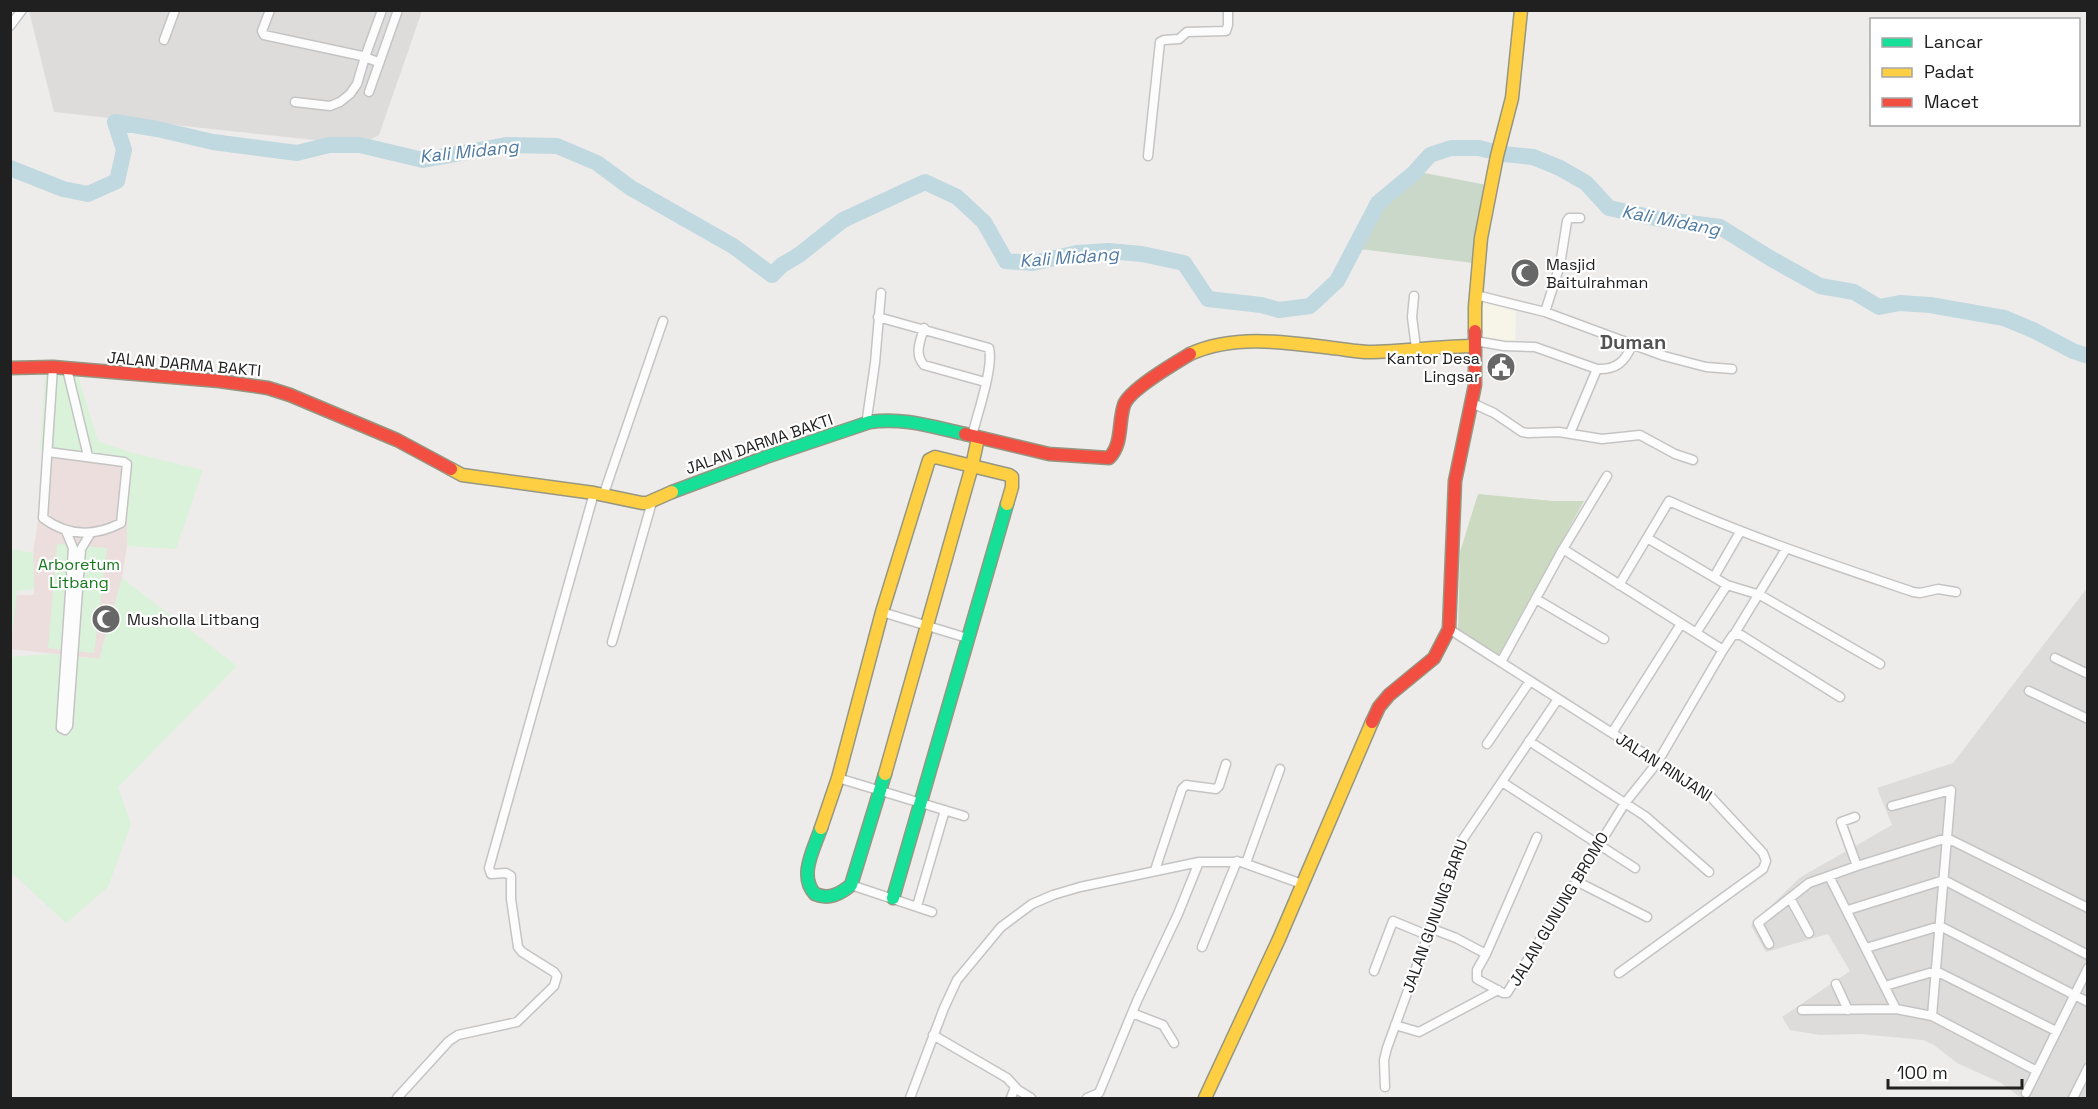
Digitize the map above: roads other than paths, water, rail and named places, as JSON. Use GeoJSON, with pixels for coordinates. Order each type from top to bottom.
{"type":"FeatureCollection","features":[{"type":"Feature","properties":{"kind":"street"},"geometry":{"type":"LineString","coordinates":[[10,26],[22,10]]}},
{"type":"Feature","properties":{"kind":"street"},"geometry":{"type":"LineString","coordinates":[[164,40],[175,10]]}},
{"type":"Feature","properties":{"kind":"street"},"geometry":{"type":"LineString","coordinates":[[270,10],[262,31],[264,35],[378,62]]}},
{"type":"Feature","properties":{"kind":"street"},"geometry":{"type":"LineString","coordinates":[[296,102],[330,106],[350,94],[357,84],[364,57],[382,10]]}},
{"type":"Feature","properties":{"kind":"street"},"geometry":{"type":"LineString","coordinates":[[369,92],[398,10]]}},
{"type":"Feature","properties":{"kind":"street"},"geometry":{"type":"LineString","coordinates":[[1148,156],[1160,42],[1181,38],[1187,32],[1226,31],[1228,10]]}},
{"type":"Feature","properties":{"kind":"street"},"geometry":{"type":"LineString","coordinates":[[1205,1098],[1302,885],[1379,707],[1392,690],[1432,661],[1449,630],[1456,464],[1472,403],[1476,295],[1481,238],[1515,77],[1521,10]]}},
{"type":"Feature","properties":{"kind":"street"},"geometry":{"type":"LineString","coordinates":[[1545,312],[1560,265],[1567,221],[1569,218],[1580,218]]}},
{"type":"Feature","properties":{"kind":"street"},"geometry":{"type":"LineString","coordinates":[[866,425],[881,293]]}},
{"type":"Feature","properties":{"kind":"street"},"geometry":{"type":"LineString","coordinates":[[1476,295],[1545,312],[1632,345],[1706,367],[1732,369]]}},
{"type":"Feature","properties":{"kind":"street"},"geometry":{"type":"LineString","coordinates":[[1414,296],[1412,317],[1416,348]]}},
{"type":"Feature","properties":{"kind":"street"},"geometry":{"type":"LineString","coordinates":[[878,317],[989,348],[989,359],[972,466],[900,724],[851,885],[843,892],[824,897],[812,892],[807,884],[809,862],[838,778],[882,612],[929,460],[935,456],[972,466],[1009,475],[1013,481],[893,898]]}},
{"type":"Feature","properties":{"kind":"street"},"geometry":{"type":"LineString","coordinates":[[397,1098],[449,1041],[458,1035],[518,1022],[554,986],[557,979],[554,972],[522,952],[518,947],[511,899],[511,876],[506,873],[491,874],[489,868],[525,734],[598,495],[663,321]]}},
{"type":"Feature","properties":{"kind":"street"},"geometry":{"type":"LineString","coordinates":[[924,328],[918,351],[924,365],[985,382]]}},
{"type":"Feature","properties":{"kind":"street","name":"JALAN DARMA BAKTI"},"geometry":{"type":"LineString","coordinates":[[10,368],[53,367],[219,381],[268,388],[290,394],[403,442],[462,475],[598,495],[635,503],[652,502],[694,483],[879,420],[896,419],[1063,457],[1109,458],[1116,451],[1124,403],[1138,388],[1189,354],[1205,347],[1224,343],[1276,342],[1368,352],[1475,344],[1535,347],[1597,369]]}},
{"type":"Feature","properties":{"kind":"street"},"geometry":{"type":"LineString","coordinates":[[1570,433],[1597,369],[1618,366],[1628,356],[1632,345]]}},
{"type":"Feature","properties":{"kind":"street"},"geometry":{"type":"LineString","coordinates":[[48,452],[124,462],[128,468],[121,523],[90,534],[66,531],[43,518],[53,367]]}},
{"type":"Feature","properties":{"kind":"street"},"geometry":{"type":"LineString","coordinates":[[67,369],[88,456]]}},
{"type":"Feature","properties":{"kind":"street"},"geometry":{"type":"LineString","coordinates":[[1472,403],[1494,413],[1528,434],[1570,433],[1602,439],[1640,435],[1674,454],[1693,460]]}},
{"type":"Feature","properties":{"kind":"street"},"geometry":{"type":"LineString","coordinates":[[1501,662],[1563,549],[1607,476]]}},
{"type":"Feature","properties":{"kind":"street"},"geometry":{"type":"LineString","coordinates":[[1619,585],[1669,501],[1740,532],[1917,593],[1938,589],[1956,592]]}},
{"type":"Feature","properties":{"kind":"street"},"geometry":{"type":"LineString","coordinates":[[612,642],[652,502]]}},
{"type":"Feature","properties":{"kind":"street"},"geometry":{"type":"LineString","coordinates":[[66,531],[77,549],[69,654],[60,725],[65,730],[68,726],[69,654]]}},
{"type":"Feature","properties":{"kind":"street"},"geometry":{"type":"LineString","coordinates":[[1714,577],[1740,532]]}},
{"type":"Feature","properties":{"kind":"street"},"geometry":{"type":"LineString","coordinates":[[77,549],[90,534]]}},
{"type":"Feature","properties":{"kind":"street"},"geometry":{"type":"LineString","coordinates":[[1647,538],[1727,585],[1760,596],[1880,664]]}},
{"type":"Feature","properties":{"kind":"street"},"geometry":{"type":"LineString","coordinates":[[1563,549],[1723,650]]}},
{"type":"Feature","properties":{"kind":"street","name":"JALAN GUNUNG BROMO"},"geometry":{"type":"LineString","coordinates":[[1486,954],[1477,970],[1477,979],[1503,993],[1509,991],[1598,844],[1625,803],[1657,763],[1723,650],[1760,596],[1786,549]]}},
{"type":"Feature","properties":{"kind":"street"},"geometry":{"type":"LineString","coordinates":[[1696,633],[1727,585]]}},
{"type":"Feature","properties":{"kind":"street"},"geometry":{"type":"LineString","coordinates":[[1536,599],[1604,639]]}},
{"type":"Feature","properties":{"kind":"street"},"geometry":{"type":"LineString","coordinates":[[882,612],[967,638]]}},
{"type":"Feature","properties":{"kind":"street"},"geometry":{"type":"LineString","coordinates":[[1612,733],[1681,624]]}},
{"type":"Feature","properties":{"kind":"street","name":"JALAN RINJANI"},"geometry":{"type":"LineString","coordinates":[[1449,630],[1708,795],[1763,853],[1766,861],[1762,870],[1619,974]]}},
{"type":"Feature","properties":{"kind":"street"},"geometry":{"type":"LineString","coordinates":[[1735,633],[1840,697]]}},
{"type":"Feature","properties":{"kind":"street"},"geometry":{"type":"LineString","coordinates":[[2055,658],[2088,674]]}},
{"type":"Feature","properties":{"kind":"street"},"geometry":{"type":"LineString","coordinates":[[1487,744],[1530,681]]}},
{"type":"Feature","properties":{"kind":"street"},"geometry":{"type":"LineString","coordinates":[[2029,691],[2088,719]]}},
{"type":"Feature","properties":{"kind":"street","name":"JALAN GUNUNG BARU"},"geometry":{"type":"LineString","coordinates":[[1385,1087],[1385,1054],[1463,839],[1558,699]]}},
{"type":"Feature","properties":{"kind":"street"},"geometry":{"type":"LineString","coordinates":[[1529,741],[1645,816],[1709,872]]}},
{"type":"Feature","properties":{"kind":"street"},"geometry":{"type":"LineString","coordinates":[[1155,870],[1182,789],[1186,785],[1216,789],[1220,786],[1226,764]]}},
{"type":"Feature","properties":{"kind":"street"},"geometry":{"type":"LineString","coordinates":[[1202,947],[1242,862],[1280,769]]}},
{"type":"Feature","properties":{"kind":"street"},"geometry":{"type":"LineString","coordinates":[[838,778],[964,816]]}},
{"type":"Feature","properties":{"kind":"street"},"geometry":{"type":"LineString","coordinates":[[1502,782],[1635,868]]}},
{"type":"Feature","properties":{"kind":"street"},"geometry":{"type":"LineString","coordinates":[[1892,806],[1951,789],[1932,1016]]}},
{"type":"Feature","properties":{"kind":"street"},"geometry":{"type":"LineString","coordinates":[[917,906],[945,810]]}},
{"type":"Feature","properties":{"kind":"street"},"geometry":{"type":"LineString","coordinates":[[1855,817],[1841,822],[1857,866]]}},
{"type":"Feature","properties":{"kind":"street"},"geometry":{"type":"LineString","coordinates":[[1374,971],[1393,921],[1456,938],[1486,954],[1537,837]]}},
{"type":"Feature","properties":{"kind":"street"},"geometry":{"type":"LineString","coordinates":[[1769,944],[1758,923],[1809,883],[1947,838],[2088,908]]}},
{"type":"Feature","properties":{"kind":"street"},"geometry":{"type":"LineString","coordinates":[[910,1098],[933,1035],[957,980],[1001,927],[1032,904],[1053,895],[1155,870],[1199,862],[1242,862],[1302,885]]}},
{"type":"Feature","properties":{"kind":"street"},"geometry":{"type":"LineString","coordinates":[[1087,1098],[1099,1093],[1199,862]]}},
{"type":"Feature","properties":{"kind":"street"},"geometry":{"type":"LineString","coordinates":[[1829,876],[1896,1009]]}},
{"type":"Feature","properties":{"kind":"street"},"geometry":{"type":"LineString","coordinates":[[1848,910],[1944,880],[2088,955]]}},
{"type":"Feature","properties":{"kind":"street"},"geometry":{"type":"LineString","coordinates":[[1576,881],[1647,917]]}},
{"type":"Feature","properties":{"kind":"street"},"geometry":{"type":"LineString","coordinates":[[851,885],[932,912]]}},
{"type":"Feature","properties":{"kind":"street"},"geometry":{"type":"LineString","coordinates":[[1790,898],[1809,933]]}},
{"type":"Feature","properties":{"kind":"street"},"geometry":{"type":"LineString","coordinates":[[1866,948],[1940,926],[2088,1002]]}},
{"type":"Feature","properties":{"kind":"street"},"geometry":{"type":"LineString","coordinates":[[2026,1093],[2088,968]]}},
{"type":"Feature","properties":{"kind":"street"},"geometry":{"type":"LineString","coordinates":[[1885,986],[1936,971],[2056,1031]]}},
{"type":"Feature","properties":{"kind":"street"},"geometry":{"type":"LineString","coordinates":[[1836,984],[1848,1010]]}},
{"type":"Feature","properties":{"kind":"street"},"geometry":{"type":"LineString","coordinates":[[1395,1025],[1419,1032],[1498,990]]}},
{"type":"Feature","properties":{"kind":"street"},"geometry":{"type":"LineString","coordinates":[[1802,1010],[1896,1009],[1932,1016],[2037,1071]]}},
{"type":"Feature","properties":{"kind":"street"},"geometry":{"type":"LineString","coordinates":[[1132,1013],[1163,1025],[1174,1043]]}},
{"type":"Feature","properties":{"kind":"street"},"geometry":{"type":"LineString","coordinates":[[933,1035],[1007,1078],[1031,1098]]}},
{"type":"Feature","properties":{"kind":"street"},"geometry":{"type":"LineString","coordinates":[[2073,1098],[2088,1068]]}},
{"type":"Feature","properties":{"kind":"street"},"geometry":{"type":"LineString","coordinates":[[1011,1098],[1015,1087]]}},
{"type":"Feature","properties":{"kind":"waterway","name":"Kali Midang"},"geometry":{"type":"LineString","coordinates":[[10,168],[63,189],[88,194],[117,181],[124,150],[115,122],[213,142],[297,153],[329,145],[360,145],[423,160],[506,145],[557,146],[597,163],[631,188],[733,246],[772,275],[843,220],[925,182],[957,197],[984,222],[1006,261],[1033,263],[1077,253],[1108,251],[1142,254],[1184,263],[1208,299],[1261,305],[1279,310],[1310,306],[1337,281],[1378,203],[1414,173],[1430,155],[1451,148],[1479,148],[1503,154],[1533,157],[1560,168],[1586,183],[1609,208],[1659,219],[1720,227],[1820,286],[1854,292],[1879,307],[1900,303],[1930,305],[2004,318],[2088,356]]}},
{"type":"Feature","properties":{"kind":"place","name":"Masjid Baitulrahman"},"geometry":{"type":"Point","coordinates":[1525,273]}},
{"type":"Feature","properties":{"kind":"place","name":"Kantor Desa Lingsar"},"geometry":{"type":"Point","coordinates":[1501,367]}},
{"type":"Feature","properties":{"kind":"place","name":"Musholla Litbang"},"geometry":{"type":"Point","coordinates":[106,619]}},
{"type":"Feature","properties":{"kind":"district","name":"Duman"},"geometry":{"type":"Point","coordinates":[1633,342]}},
{"type":"Feature","properties":{"kind":"park label","name":"Arboretum Litbang"},"geometry":{"type":"Point","coordinates":[79,573]}}]}
